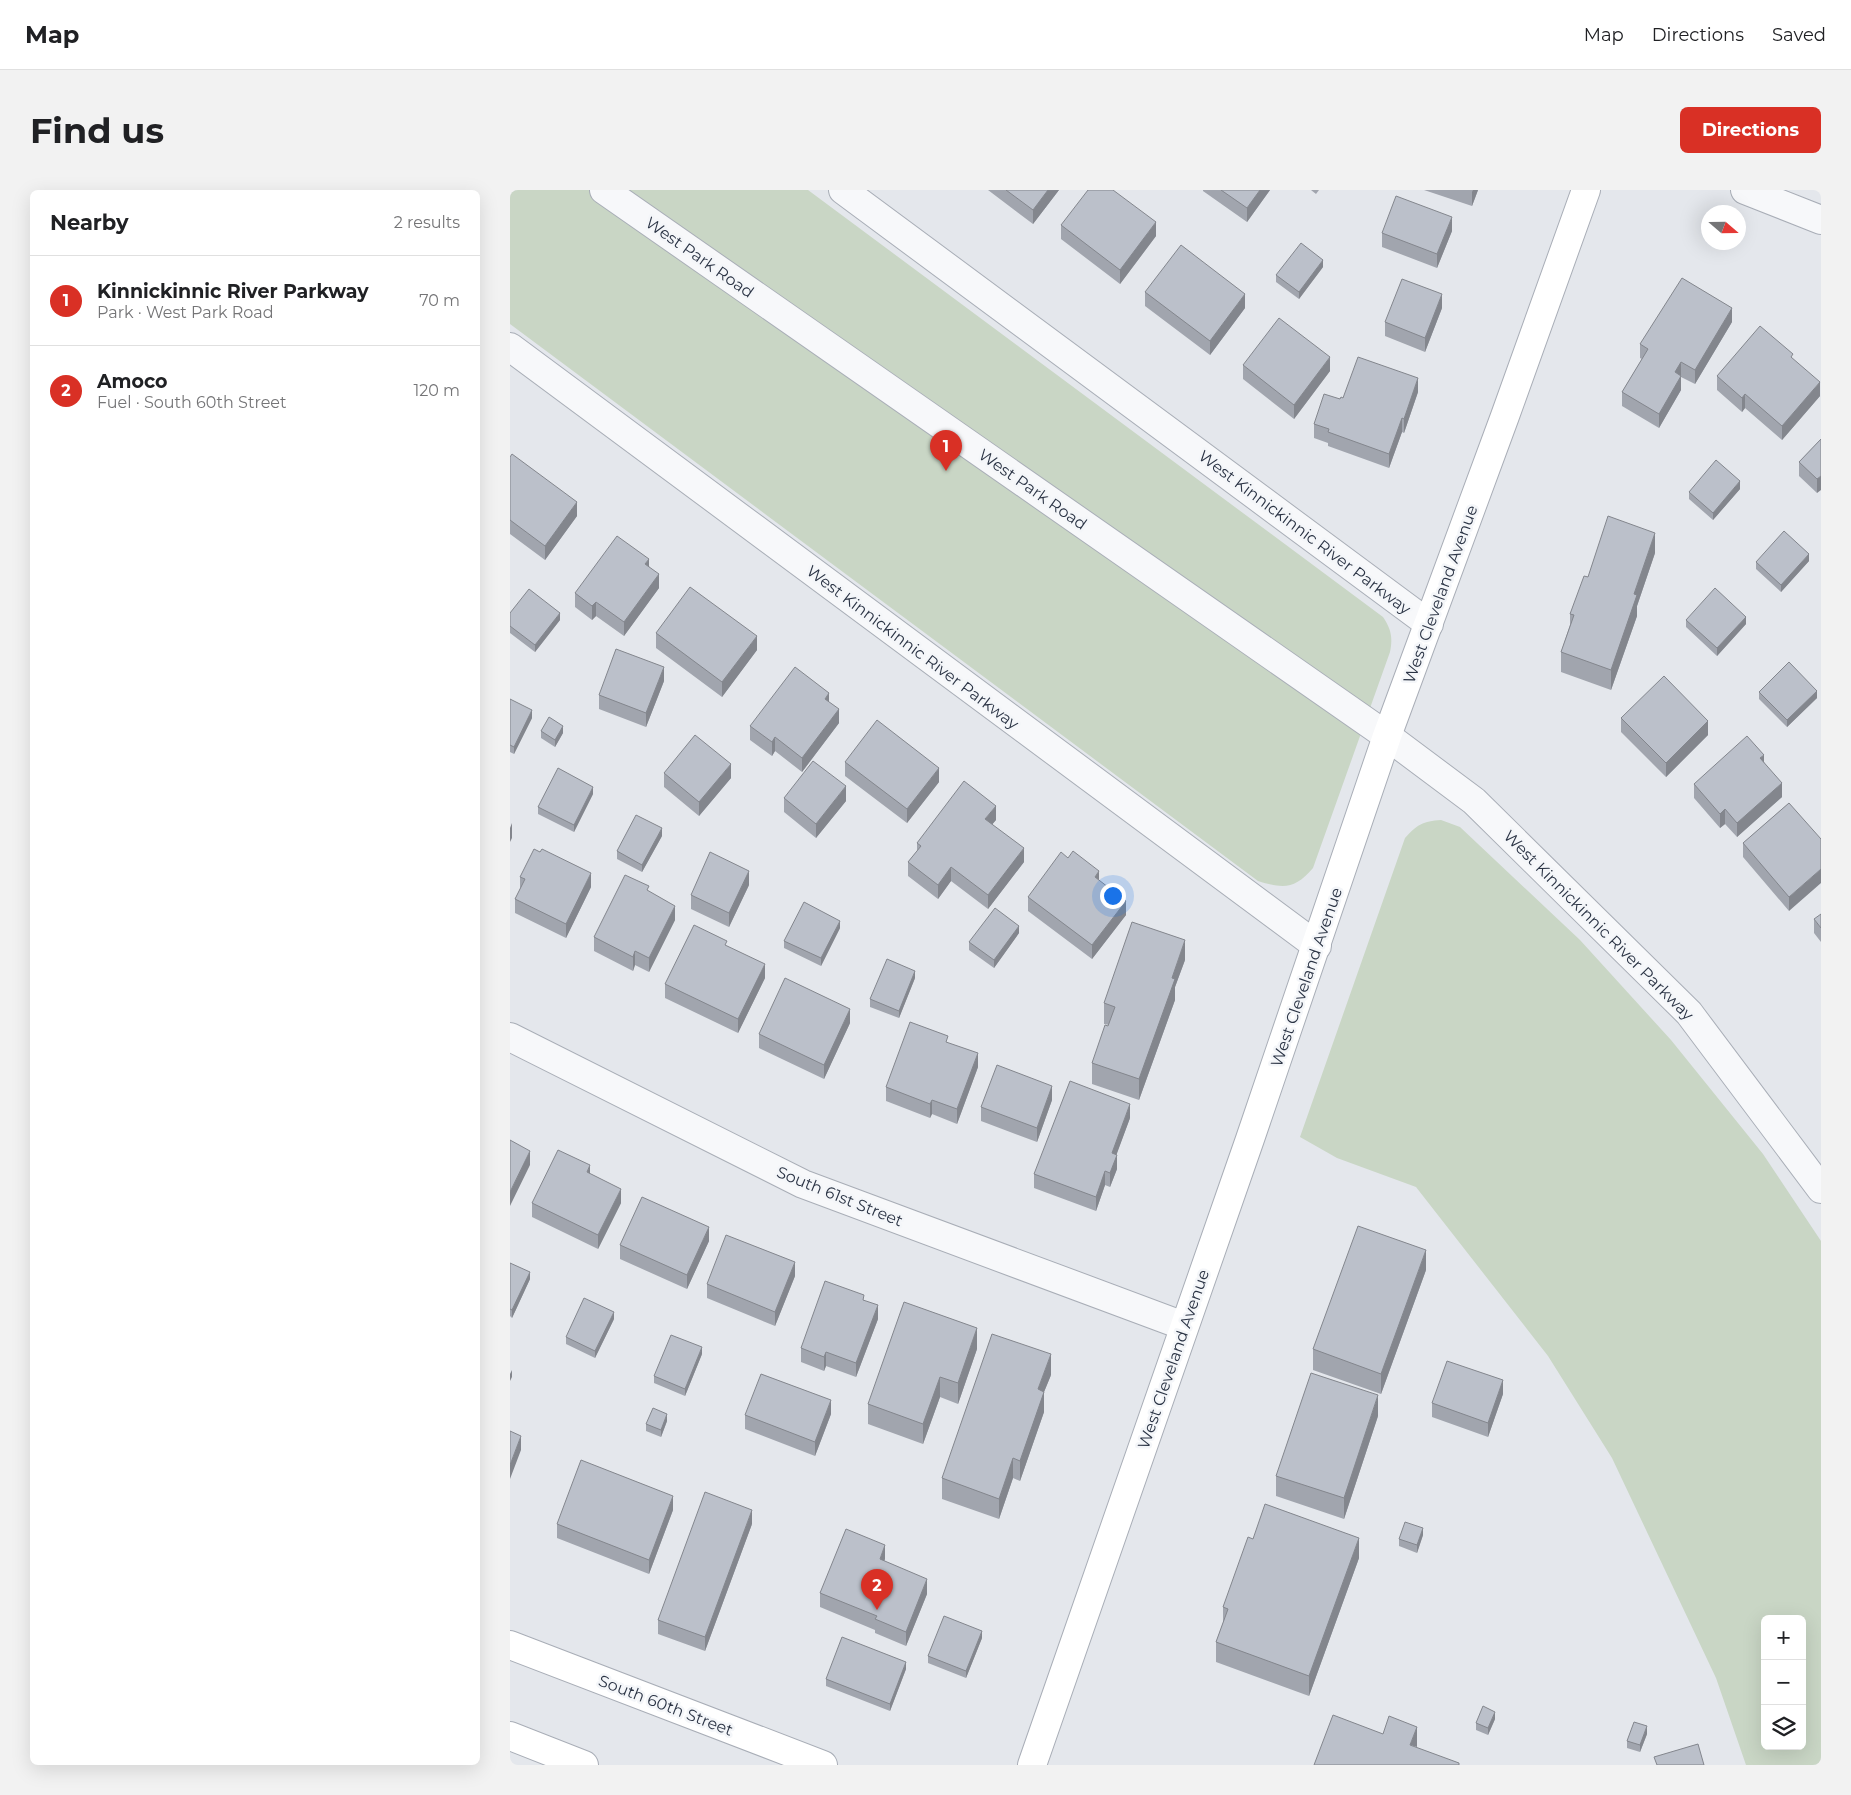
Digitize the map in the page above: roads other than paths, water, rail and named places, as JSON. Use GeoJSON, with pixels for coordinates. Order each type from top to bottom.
{"type":"FeatureCollection","features":[{"type":"Feature","properties":{"kind":"street","name":"West Park Road"},"geometry":{"type":"LineString","coordinates":[[604,190],[1387,736]]}},
{"type":"Feature","properties":{"kind":"street","name":"West Kinnickinnic River Parkway"},"geometry":{"type":"LineString","coordinates":[[843,190],[1429,624]]}},
{"type":"Feature","properties":{"kind":"street","name":"West Cleveland Avenue"},"geometry":{"type":"LineString","coordinates":[[1032,1765],[1387,736],[1586,190]]}},
{"type":"Feature","properties":{"kind":"street"},"geometry":{"type":"LineString","coordinates":[[1745,190],[1821,220]]}},
{"type":"Feature","properties":{"kind":"street","name":"West Kinnickinnic River Parkway"},"geometry":{"type":"LineString","coordinates":[[510,347],[1316,946]]}},
{"type":"Feature","properties":{"kind":"street","name":"West Kinnickinnic River Parkway"},"geometry":{"type":"LineString","coordinates":[[1387,736],[1474,800],[1689,1013],[1821,1188]]}},
{"type":"Feature","properties":{"kind":"street","name":"South 61st Street"},"geometry":{"type":"LineString","coordinates":[[510,1036],[803,1184],[1184,1326]]}},
{"type":"Feature","properties":{"kind":"street","name":"South 60th Street"},"geometry":{"type":"LineString","coordinates":[[510,1645],[823,1765]]}},
{"type":"Feature","properties":{"kind":"street"},"geometry":{"type":"LineString","coordinates":[[510,1736],[584,1765]]}},
{"type":"Feature","properties":{"kind":"place","name":"Kinnickinnic River Parkway"},"geometry":{"type":"Point","coordinates":[946,471]}},
{"type":"Feature","properties":{"kind":"place","name":"Amoco"},"geometry":{"type":"Point","coordinates":[877,1610]}}]}
